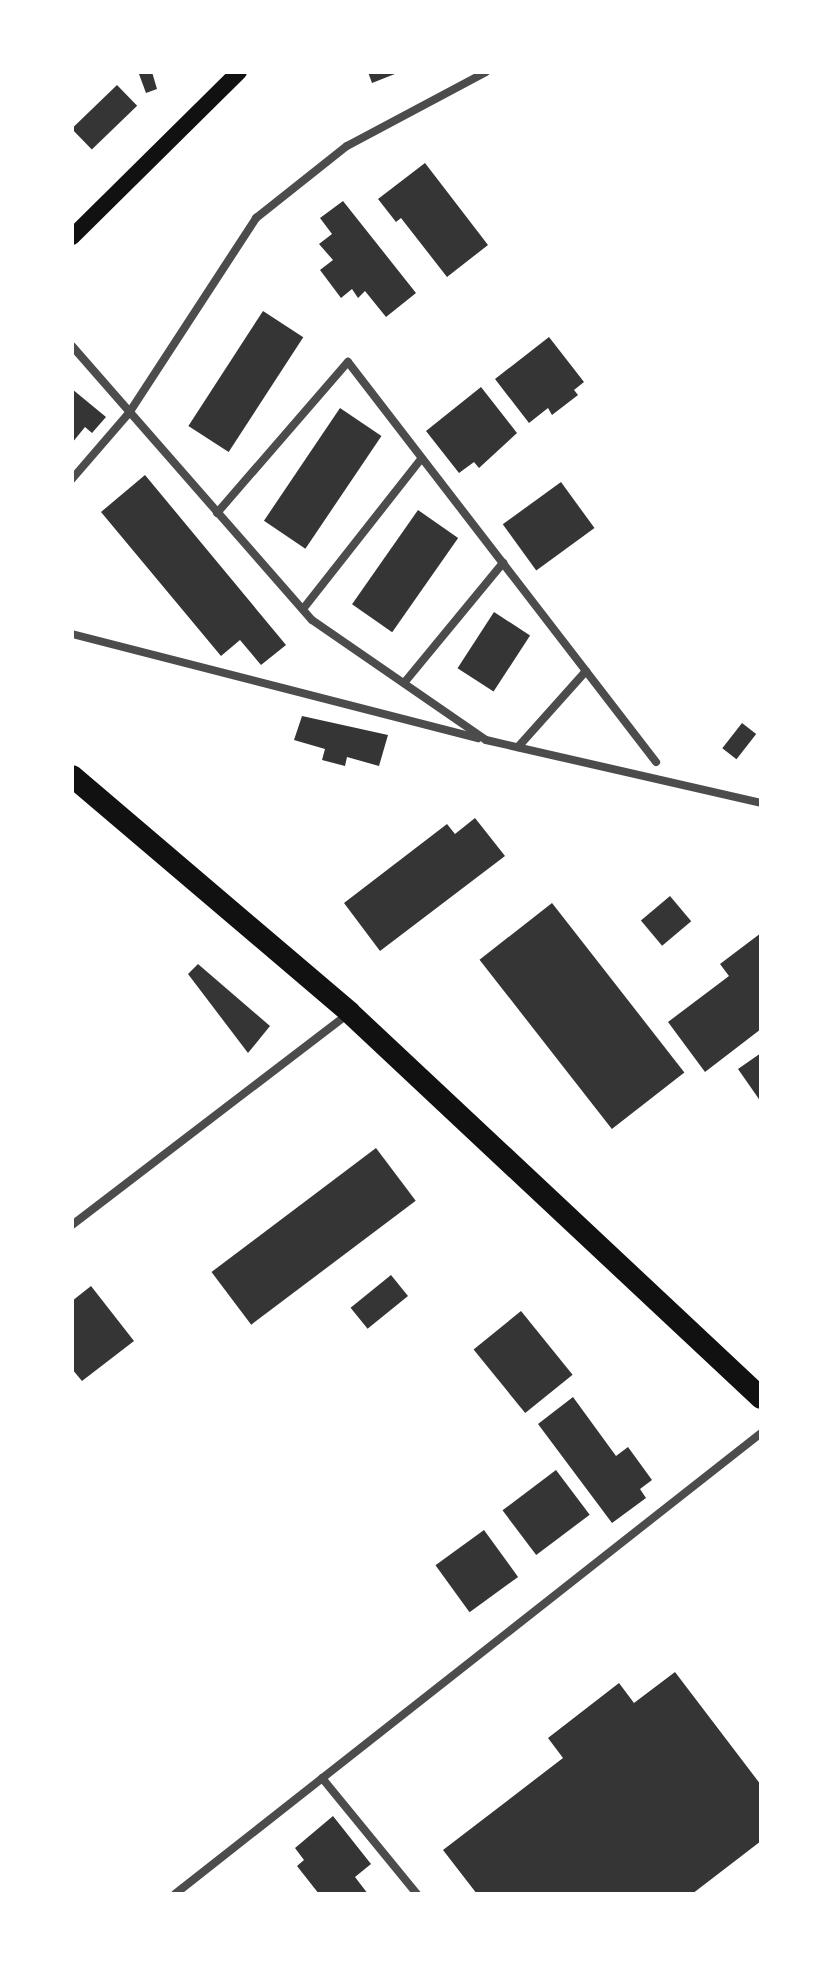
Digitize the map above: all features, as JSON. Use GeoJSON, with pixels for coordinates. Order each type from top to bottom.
{"type":"FeatureCollection","features":[{"type":"Feature","properties":{"kind":"highway"},"geometry":{"type":"LineString","coordinates":[[72,776],[349,1012],[761,1398]]}},
{"type":"Feature","properties":{"kind":"main road"},"geometry":{"type":"LineString","coordinates":[[72,237],[239,72]]}},
{"type":"Feature","properties":{"kind":"street"},"geometry":{"type":"LineString","coordinates":[[72,479],[129,413],[256,218],[347,146],[486,72]]}},
{"type":"Feature","properties":{"kind":"street"},"geometry":{"type":"LineString","coordinates":[[72,346],[303,609],[486,740]]}},
{"type":"Feature","properties":{"kind":"street"},"geometry":{"type":"LineString","coordinates":[[217,513],[348,362],[656,762]]}},
{"type":"Feature","properties":{"kind":"street"},"geometry":{"type":"LineString","coordinates":[[303,609],[422,458]]}},
{"type":"Feature","properties":{"kind":"street"},"geometry":{"type":"LineString","coordinates":[[404,683],[503,563]]}},
{"type":"Feature","properties":{"kind":"street"},"geometry":{"type":"LineString","coordinates":[[72,634],[486,740],[761,803]]}},
{"type":"Feature","properties":{"kind":"street"},"geometry":{"type":"LineString","coordinates":[[518,747],[586,671]]}},
{"type":"Feature","properties":{"kind":"street"},"geometry":{"type":"LineString","coordinates":[[72,1225],[349,1012]]}},
{"type":"Feature","properties":{"kind":"street"},"geometry":{"type":"LineString","coordinates":[[179,1893],[761,1433]]}},
{"type":"Feature","properties":{"kind":"street"},"geometry":{"type":"LineString","coordinates":[[322,1778],[417,1894]]}},
{"type":"Feature","properties":{"kind":"building"},"geometry":{"type":"Polygon","coordinates":[[[152,72],[157,89],[146,93],[139,74],[152,72]]]}},
{"type":"Feature","properties":{"kind":"building"},"geometry":{"type":"Polygon","coordinates":[[[368,72],[400,72],[372,83],[368,72]]]}},
{"type":"Feature","properties":{"kind":"building"},"geometry":{"type":"Polygon","coordinates":[[[117,85],[137,106],[92,150],[72,128],[117,85]]]}},
{"type":"Feature","properties":{"kind":"building"},"geometry":{"type":"Polygon","coordinates":[[[425,163],[488,245],[447,277],[401,218],[396,222],[378,199],[425,163]]]}},
{"type":"Feature","properties":{"kind":"building"},"geometry":{"type":"Polygon","coordinates":[[[343,201],[416,293],[386,317],[365,291],[358,298],[352,289],[341,298],[320,270],[333,260],[319,244],[332,234],[320,218],[343,201]]]}},
{"type":"Feature","properties":{"kind":"building"},"geometry":{"type":"Polygon","coordinates":[[[263,311],[303,337],[229,452],[188,426],[263,311]]]}},
{"type":"Feature","properties":{"kind":"building"},"geometry":{"type":"Polygon","coordinates":[[[549,337],[584,382],[574,390],[578,395],[552,415],[548,408],[529,423],[495,379],[549,337]]]}},
{"type":"Feature","properties":{"kind":"building"},"geometry":{"type":"Polygon","coordinates":[[[481,387],[517,433],[479,468],[474,462],[459,473],[426,431],[481,387]]]}},
{"type":"Feature","properties":{"kind":"building"},"geometry":{"type":"Polygon","coordinates":[[[72,389],[106,417],[92,433],[85,427],[72,443],[72,389]]]}},
{"type":"Feature","properties":{"kind":"building"},"geometry":{"type":"Polygon","coordinates":[[[340,408],[381,436],[305,549],[264,521],[340,408]]]}},
{"type":"Feature","properties":{"kind":"building"},"geometry":{"type":"Polygon","coordinates":[[[145,475],[286,645],[261,665],[240,640],[221,656],[101,512],[145,475]]]}},
{"type":"Feature","properties":{"kind":"building"},"geometry":{"type":"Polygon","coordinates":[[[561,482],[595,528],[536,570],[503,524],[561,482]]]}},
{"type":"Feature","properties":{"kind":"building"},"geometry":{"type":"Polygon","coordinates":[[[418,510],[458,538],[392,632],[352,604],[418,510]]]}},
{"type":"Feature","properties":{"kind":"building"},"geometry":{"type":"Polygon","coordinates":[[[494,612],[530,635],[494,692],[458,668],[494,612]]]}},
{"type":"Feature","properties":{"kind":"building"},"geometry":{"type":"Polygon","coordinates":[[[302,716],[388,735],[379,766],[347,757],[345,766],[322,760],[325,749],[294,740],[302,716]]]}},
{"type":"Feature","properties":{"kind":"building"},"geometry":{"type":"Polygon","coordinates":[[[742,723],[756,734],[736,759],[722,748],[742,723]]]}},
{"type":"Feature","properties":{"kind":"building"},"geometry":{"type":"Polygon","coordinates":[[[475,818],[505,856],[380,951],[344,903],[447,824],[455,834],[475,818]]]}},
{"type":"Feature","properties":{"kind":"building"},"geometry":{"type":"Polygon","coordinates":[[[670,896],[691,921],[662,946],[641,920],[670,896]]]}},
{"type":"Feature","properties":{"kind":"building"},"geometry":{"type":"Polygon","coordinates":[[[552,903],[684,1072],[612,1129],[480,960],[552,903]]]}},
{"type":"Feature","properties":{"kind":"building"},"geometry":{"type":"Polygon","coordinates":[[[761,933],[761,1029],[705,1072],[668,1022],[729,976],[720,964],[761,933]]]}},
{"type":"Feature","properties":{"kind":"building"},"geometry":{"type":"Polygon","coordinates":[[[198,964],[270,1026],[248,1053],[188,974],[198,964]]]}},
{"type":"Feature","properties":{"kind":"building"},"geometry":{"type":"Polygon","coordinates":[[[761,1053],[761,1102],[738,1069],[761,1053]]]}},
{"type":"Feature","properties":{"kind":"building"},"geometry":{"type":"Polygon","coordinates":[[[376,1148],[416,1201],[251,1325],[211,1272],[376,1148]]]}},
{"type":"Feature","properties":{"kind":"building"},"geometry":{"type":"Polygon","coordinates":[[[391,1275],[408,1296],[368,1329],[351,1308],[391,1275]]]}},
{"type":"Feature","properties":{"kind":"building"},"geometry":{"type":"Polygon","coordinates":[[[91,1286],[134,1341],[82,1381],[72,1369],[72,1301],[91,1286]]]}},
{"type":"Feature","properties":{"kind":"building"},"geometry":{"type":"Polygon","coordinates":[[[521,1311],[573,1375],[525,1413],[474,1349],[521,1311]]]}},
{"type":"Feature","properties":{"kind":"building"},"geometry":{"type":"Polygon","coordinates":[[[573,1397],[616,1456],[628,1447],[652,1480],[640,1489],[646,1498],[612,1523],[538,1424],[573,1397]]]}},
{"type":"Feature","properties":{"kind":"building"},"geometry":{"type":"Polygon","coordinates":[[[556,1470],[590,1515],[536,1555],[502,1510],[556,1470]]]}},
{"type":"Feature","properties":{"kind":"building"},"geometry":{"type":"Polygon","coordinates":[[[484,1530],[518,1577],[470,1612],[435,1565],[484,1530]]]}},
{"type":"Feature","properties":{"kind":"building"},"geometry":{"type":"Polygon","coordinates":[[[675,1672],[761,1785],[761,1841],[692,1894],[477,1894],[443,1850],[563,1758],[548,1738],[619,1683],[634,1703],[675,1672]]]}},
{"type":"Feature","properties":{"kind":"building"},"geometry":{"type":"Polygon","coordinates":[[[333,1816],[371,1864],[355,1877],[368,1894],[319,1894],[297,1866],[304,1860],[295,1848],[333,1816]]]}}]}
